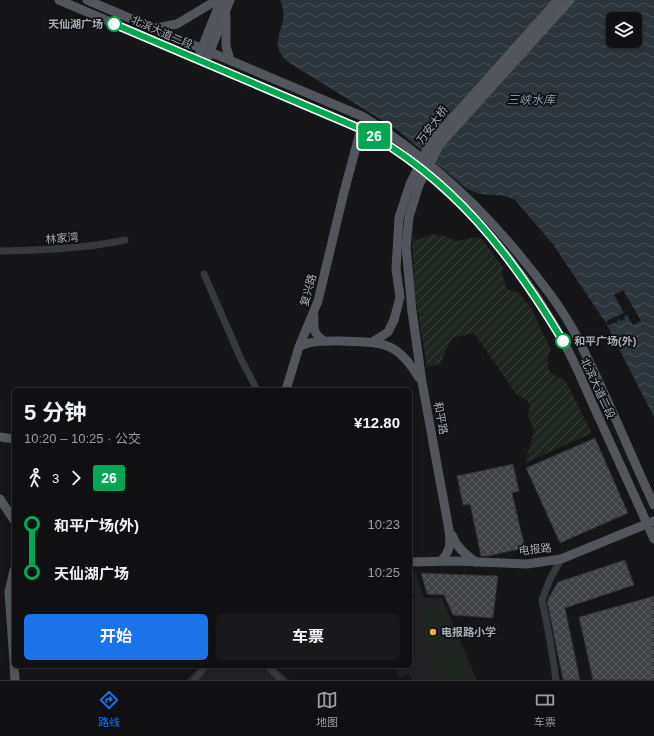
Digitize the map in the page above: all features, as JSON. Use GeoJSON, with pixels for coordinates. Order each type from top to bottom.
{"type":"FeatureCollection","features":[{"type":"Feature","properties":{"kind":"main road","name":"北滨大道二段"},"geometry":{"type":"LineString","coordinates":[[59,0],[233,76],[361,129],[388,144],[433,177],[491,237],[533,291],[563,341],[651,522],[654,539]]}},
{"type":"Feature","properties":{"kind":"main road","name":"北滨大道二段"},"geometry":{"type":"LineString","coordinates":[[87,0],[364,117],[398,138],[440,172],[500,230],[547,289],[577,336],[654,505]]}},
{"type":"Feature","properties":{"kind":"main road"},"geometry":{"type":"LineString","coordinates":[[153,28],[177,24],[217,0]]}},
{"type":"Feature","properties":{"kind":"main road","name":"万安大桥"},"geometry":{"type":"LineString","coordinates":[[374,341],[388,332],[394,320],[400,297],[396,269],[399,218],[410,184],[431,142],[558,0]]}},
{"type":"Feature","properties":{"kind":"main road","name":"万安大桥"},"geometry":{"type":"LineString","coordinates":[[412,311],[406,247],[409,217],[419,185],[440,144],[570,0]]}},
{"type":"Feature","properties":{"kind":"main road"},"geometry":{"type":"LineString","coordinates":[[201,62],[226,1]]}},
{"type":"Feature","properties":{"kind":"main road"},"geometry":{"type":"LineString","coordinates":[[226,1],[225,36],[230,60]]}},
{"type":"Feature","properties":{"kind":"main road","name":"复兴路"},"geometry":{"type":"LineString","coordinates":[[287,388],[299,347],[314,314],[364,117]]}},
{"type":"Feature","properties":{"kind":"main road","name":"和平路"},"geometry":{"type":"LineString","coordinates":[[412,311],[422,382],[451,544],[448,554],[441,561]]}},
{"type":"Feature","properties":{"kind":"main road"},"geometry":{"type":"LineString","coordinates":[[314,314],[313,326],[315,334],[324,340]]}},
{"type":"Feature","properties":{"kind":"main road"},"geometry":{"type":"LineString","coordinates":[[299,347],[307,342],[324,340],[374,341],[400,352],[409,361],[422,382]]}},
{"type":"Feature","properties":{"kind":"main road"},"geometry":{"type":"LineString","coordinates":[[0,437],[12,439]]}},
{"type":"Feature","properties":{"kind":"main road"},"geometry":{"type":"LineString","coordinates":[[0,499],[12,517]]}},
{"type":"Feature","properties":{"kind":"main road","name":"电报路"},"geometry":{"type":"LineString","coordinates":[[412,562],[441,561],[527,564],[561,559],[651,522]]}},
{"type":"Feature","properties":{"kind":"main road","name":"和平路"},"geometry":{"type":"LineString","coordinates":[[449,530],[456,545],[464,554],[478,562]]}},
{"type":"Feature","properties":{"kind":"main road"},"geometry":{"type":"LineString","coordinates":[[12,581],[9,597],[12,636]]}},
{"type":"Feature","properties":{"kind":"main road"},"geometry":{"type":"LineString","coordinates":[[14,668],[15,680]]}},
{"type":"Feature","properties":{"kind":"street","name":"林家湾"},"geometry":{"type":"LineString","coordinates":[[0,251],[60,250],[103,245],[125,240]]}},
{"type":"Feature","properties":{"kind":"street"},"geometry":{"type":"LineString","coordinates":[[204,274],[240,357],[256,388]]}},
{"type":"Feature","properties":{"kind":"street"},"geometry":{"type":"LineString","coordinates":[[556,680],[542,600],[550,579],[561,559]]}},
{"type":"Feature","properties":{"kind":"street"},"geometry":{"type":"LineString","coordinates":[[194,680],[204,668]]}},
{"type":"Feature","properties":{"kind":"street"},"geometry":{"type":"LineString","coordinates":[[269,668],[282,680]]}},
{"type":"Feature","properties":{"kind":"shaded area"},"geometry":{"type":"Polygon","coordinates":[[[432,234],[444,236],[456,241],[477,237],[483,240],[503,268],[502,274],[507,289],[519,293],[531,308],[551,350],[548,359],[548,368],[552,373],[565,380],[592,433],[525,463],[534,431],[528,416],[530,406],[527,400],[516,394],[474,333],[452,338],[440,364],[427,367],[414,288],[412,237],[417,240],[432,234]]]}},
{"type":"Feature","properties":{"kind":"shaded area","name":"电报路小学"},"geometry":{"type":"Polygon","coordinates":[[[416,574],[424,598],[442,598],[477,680],[412,680],[409,674],[399,678],[396,668],[412,668],[412,598],[415,597],[412,588],[412,575],[416,574]]]}},
{"type":"Feature","properties":{"kind":"shaded area"},"geometry":{"type":"Polygon","coordinates":[[[430,605],[441,606],[444,610],[468,671],[468,680],[462,680],[463,675],[438,612],[448,638],[434,643],[424,618],[445,680],[441,680],[419,622],[421,611],[430,605]],[[432,609],[426,611],[424,616],[437,611],[432,609]]]}},
{"type":"Feature","properties":{"kind":"shaded area"},"geometry":{"type":"Polygon","coordinates":[[[452,651],[462,678],[447,680],[438,657],[452,651]]]}},
{"type":"Feature","properties":{"kind":"shaded area"},"geometry":{"type":"Polygon","coordinates":[[[197,668],[276,668],[290,680],[186,680],[197,668]]]}},
{"type":"Feature","properties":{"kind":"water","name":"三峡水库"},"geometry":{"type":"Polygon","coordinates":[[[280,0],[654,0],[654,417],[606,323],[552,243],[515,200],[506,196],[480,194],[467,189],[396,129],[288,62],[281,54],[278,47],[283,10],[280,0]]]}},
{"type":"Feature","properties":{"kind":"pier"},"geometry":{"type":"Polygon","coordinates":[[[623,290],[641,321],[633,325],[627,315],[624,316],[625,319],[621,321],[619,319],[617,320],[618,322],[608,325],[606,323],[608,320],[624,313],[614,295],[623,290]]]}},
{"type":"Feature","properties":{"kind":"building"},"geometry":{"type":"Polygon","coordinates":[[[595,438],[628,513],[560,543],[526,468],[595,438]]]}},
{"type":"Feature","properties":{"kind":"building"},"geometry":{"type":"Polygon","coordinates":[[[513,464],[519,491],[512,493],[525,548],[488,556],[481,556],[470,504],[463,505],[457,476],[513,464]]]}},
{"type":"Feature","properties":{"kind":"building"},"geometry":{"type":"Polygon","coordinates":[[[625,560],[634,585],[565,608],[580,680],[563,680],[547,601],[558,582],[625,560]]]}},
{"type":"Feature","properties":{"kind":"building"},"geometry":{"type":"Polygon","coordinates":[[[421,573],[498,576],[493,618],[453,615],[444,595],[427,594],[421,573]]]}},
{"type":"Feature","properties":{"kind":"building"},"geometry":{"type":"Polygon","coordinates":[[[654,596],[654,680],[593,680],[579,617],[654,596]]]}},
{"type":"Feature","properties":{"kind":"bus line","name":"26"},"geometry":{"type":"LineString","coordinates":[[114,24],[233,76],[287,97],[361,129],[388,144],[411,160],[433,177],[454,197],[491,237],[533,291],[563,341]]}},
{"type":"Feature","properties":{"kind":"place","name":"天仙湖广场"},"geometry":{"type":"Point","coordinates":[114,24]}},
{"type":"Feature","properties":{"kind":"place","name":"和平广场(外)"},"geometry":{"type":"Point","coordinates":[563,341]}},
{"type":"Feature","properties":{"kind":"place","name":"电报路小学"},"geometry":{"type":"Point","coordinates":[433,632]}}]}
